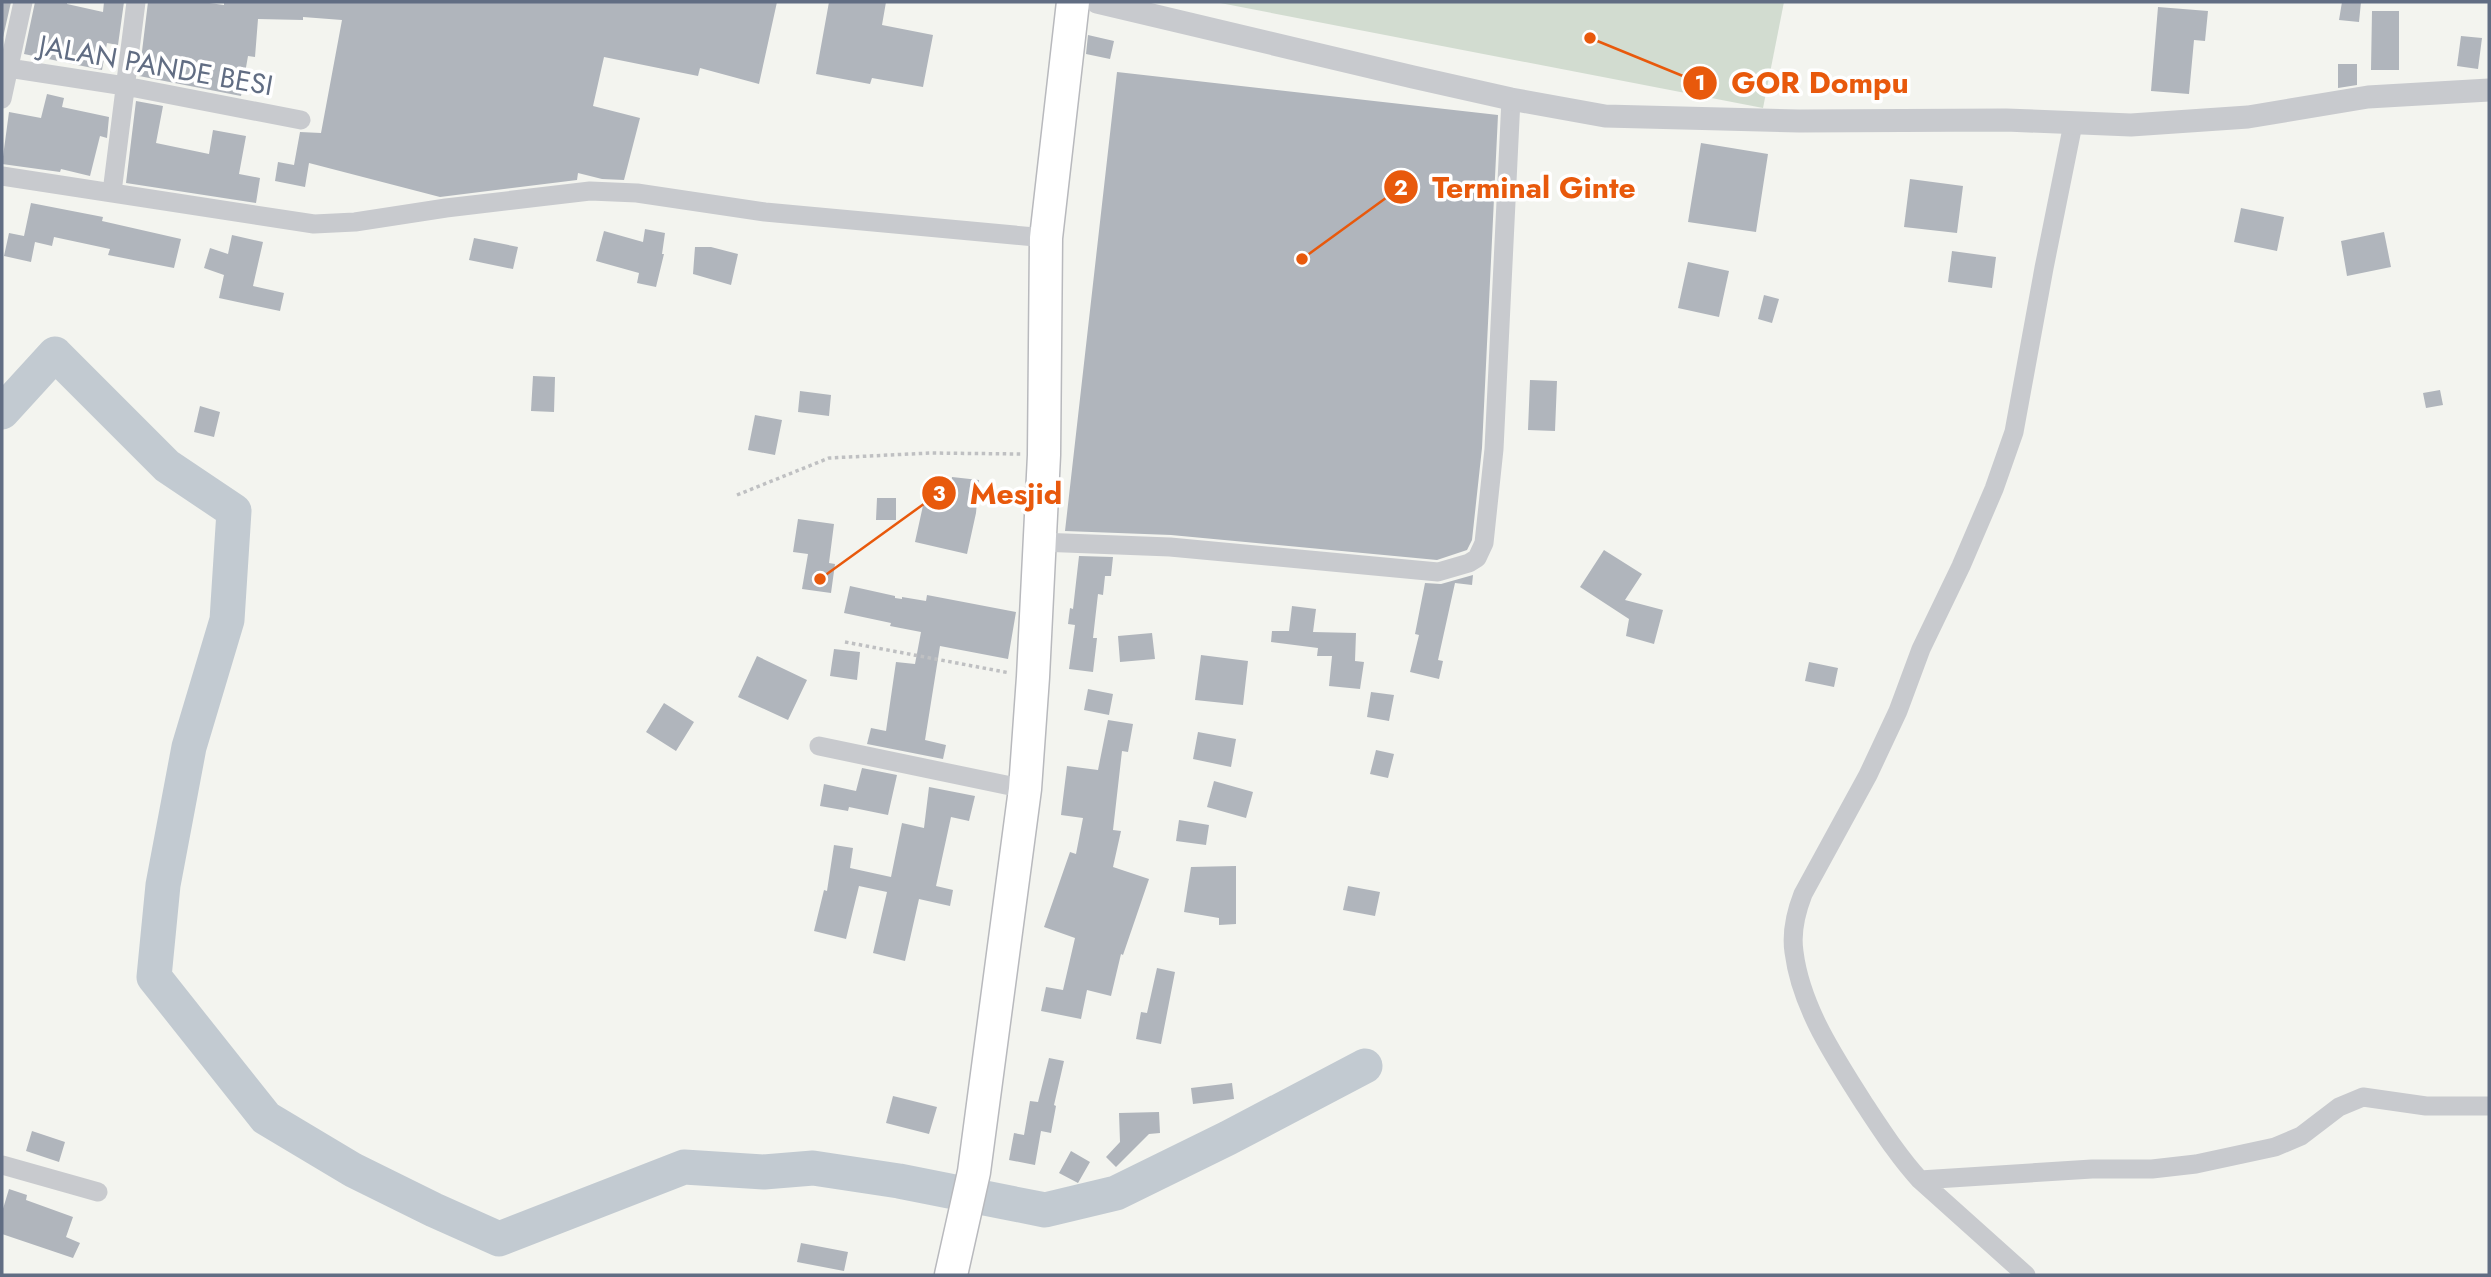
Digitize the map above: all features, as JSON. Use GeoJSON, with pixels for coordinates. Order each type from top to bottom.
{"type":"FeatureCollection","features":[{"type":"Feature","properties":{"kind":"highway"},"geometry":{"type":"LineString","coordinates":[[954,1261],[974,1172],[1025,789],[1044,455],[1046,238],[1073,2]]}},
{"type":"Feature","properties":{"kind":"street"},"geometry":{"type":"LineString","coordinates":[[2,99],[5,67],[23,2]]}},
{"type":"Feature","properties":{"kind":"street"},"geometry":{"type":"LineString","coordinates":[[112,192],[136,2]]}},
{"type":"Feature","properties":{"kind":"street"},"geometry":{"type":"LineString","coordinates":[[1097,2],[1511,99],[1605,116],[1799,121],[2006,120],[2131,125],[2221,120],[2368,97],[2489,90]]}},
{"type":"Feature","properties":{"kind":"street","name":"JALAN PANDE BESI"},"geometry":{"type":"LineString","coordinates":[[5,67],[125,86],[301,120]]}},
{"type":"Feature","properties":{"kind":"street"},"geometry":{"type":"LineString","coordinates":[[1039,542],[1170,547],[1438,572],[1459,568],[1477,558],[1486,535],[1494,449],[1511,99]]}},
{"type":"Feature","properties":{"kind":"street"},"geometry":{"type":"LineString","coordinates":[[2026,1275],[1920,1180],[1888,1141],[1830,1050],[1809,1007],[1794,952],[1794,932],[1797,908],[1803,894],[1873,764],[1898,711],[1921,649],[1961,566],[2006,457],[2014,432],[2073,124]]}},
{"type":"Feature","properties":{"kind":"street"},"geometry":{"type":"LineString","coordinates":[[2,176],[290,221],[330,224],[590,191],[637,193],[765,212],[1046,238]]}},
{"type":"Feature","properties":{"kind":"street"},"geometry":{"type":"LineString","coordinates":[[819,746],[1025,789]]}},
{"type":"Feature","properties":{"kind":"street"},"geometry":{"type":"LineString","coordinates":[[1920,1180],[2092,1169],[2152,1169],[2209,1162],[2275,1147],[2301,1136],[2339,1107],[2363,1097],[2426,1106],[2489,1106]]}},
{"type":"Feature","properties":{"kind":"street"},"geometry":{"type":"LineString","coordinates":[[2,1166],[98,1192]]}},
{"type":"Feature","properties":{"kind":"path"},"geometry":{"type":"LineString","coordinates":[[737,495],[829,458],[930,453],[1044,455]]}},
{"type":"Feature","properties":{"kind":"path"},"geometry":{"type":"LineString","coordinates":[[845,642],[1033,677]]}},
{"type":"Feature","properties":{"kind":"shaded area"},"geometry":{"type":"Polygon","coordinates":[[[1215,2],[1784,2],[1763,108],[1215,2]]]}},
{"type":"Feature","properties":{"kind":"building"},"geometry":{"type":"Polygon","coordinates":[[[2,2],[11,2],[2,42],[2,2]]]}},
{"type":"Feature","properties":{"kind":"building"},"geometry":{"type":"Polygon","coordinates":[[[35,2],[67,2],[103,12],[104,2],[124,2],[118,45],[107,43],[102,70],[24,54],[35,2]]]}},
{"type":"Feature","properties":{"kind":"building"},"geometry":{"type":"Polygon","coordinates":[[[148,2],[202,2],[224,5],[224,2],[777,2],[759,84],[700,68],[698,76],[604,57],[593,106],[640,118],[624,180],[602,179],[578,173],[577,180],[440,197],[309,163],[305,187],[275,181],[278,162],[294,165],[300,132],[321,133],[342,20],[303,17],[303,20],[258,19],[255,57],[248,56],[241,96],[139,76],[148,2]]]}},
{"type":"Feature","properties":{"kind":"building"},"geometry":{"type":"Polygon","coordinates":[[[829,2],[886,2],[882,25],[933,35],[923,87],[872,78],[870,84],[816,74],[829,2]]]}},
{"type":"Feature","properties":{"kind":"building"},"geometry":{"type":"Polygon","coordinates":[[[2342,2],[2361,2],[2359,22],[2339,20],[2342,2]]]}},
{"type":"Feature","properties":{"kind":"building"},"geometry":{"type":"Polygon","coordinates":[[[2158,7],[2208,11],[2205,41],[2194,40],[2189,94],[2151,91],[2158,7]]]}},
{"type":"Feature","properties":{"kind":"building"},"geometry":{"type":"Polygon","coordinates":[[[2372,11],[2399,11],[2399,70],[2371,70],[2372,11]]]}},
{"type":"Feature","properties":{"kind":"building"},"geometry":{"type":"Polygon","coordinates":[[[1088,35],[1114,41],[1110,59],[1086,54],[1088,35]]]}},
{"type":"Feature","properties":{"kind":"building"},"geometry":{"type":"Polygon","coordinates":[[[2461,36],[2482,38],[2478,69],[2457,66],[2461,36]]]}},
{"type":"Feature","properties":{"kind":"building"},"geometry":{"type":"Polygon","coordinates":[[[2338,64],[2357,64],[2357,85],[2338,88],[2338,64]]]}},
{"type":"Feature","properties":{"kind":"building"},"geometry":{"type":"Polygon","coordinates":[[[1117,72],[1498,115],[1482,448],[1472,540],[1467,550],[1437,560],[1171,535],[1065,531],[1117,72]]]}},
{"type":"Feature","properties":{"kind":"building"},"geometry":{"type":"Polygon","coordinates":[[[47,94],[64,98],[62,107],[109,117],[107,138],[100,136],[90,176],[61,169],[60,172],[2,164],[9,112],[41,118],[47,94]]]}},
{"type":"Feature","properties":{"kind":"building"},"geometry":{"type":"Polygon","coordinates":[[[136,101],[163,106],[156,143],[209,154],[213,130],[246,136],[239,174],[260,178],[256,203],[126,183],[136,101]]]}},
{"type":"Feature","properties":{"kind":"building"},"geometry":{"type":"Polygon","coordinates":[[[1701,143],[1768,154],[1756,232],[1688,222],[1701,143]]]}},
{"type":"Feature","properties":{"kind":"building"},"geometry":{"type":"Polygon","coordinates":[[[1910,179],[1963,186],[1957,233],[1904,227],[1910,179]]]}},
{"type":"Feature","properties":{"kind":"building"},"geometry":{"type":"Polygon","coordinates":[[[31,203],[103,217],[102,221],[181,239],[174,268],[108,255],[110,249],[54,237],[52,246],[35,242],[31,262],[4,256],[9,233],[24,236],[31,203]]]}},
{"type":"Feature","properties":{"kind":"building"},"geometry":{"type":"Polygon","coordinates":[[[2241,208],[2284,217],[2277,251],[2234,242],[2241,208]]]}},
{"type":"Feature","properties":{"kind":"building"},"geometry":{"type":"Polygon","coordinates":[[[645,229],[665,233],[664,254],[656,287],[637,283],[639,273],[596,261],[604,231],[643,242],[645,229]]]}},
{"type":"Feature","properties":{"kind":"building"},"geometry":{"type":"Polygon","coordinates":[[[2384,232],[2391,267],[2347,276],[2341,241],[2384,232]]]}},
{"type":"Feature","properties":{"kind":"building"},"geometry":{"type":"Polygon","coordinates":[[[232,235],[263,242],[253,286],[284,293],[280,311],[219,298],[224,275],[204,268],[210,248],[228,254],[232,235]]]}},
{"type":"Feature","properties":{"kind":"building"},"geometry":{"type":"Polygon","coordinates":[[[474,238],[518,247],[513,269],[469,260],[474,238]]]}},
{"type":"Feature","properties":{"kind":"building"},"geometry":{"type":"Polygon","coordinates":[[[695,247],[711,247],[738,254],[731,285],[693,274],[695,247]]]}},
{"type":"Feature","properties":{"kind":"building"},"geometry":{"type":"Polygon","coordinates":[[[1952,251],[1996,257],[1992,288],[1948,282],[1952,251]]]}},
{"type":"Feature","properties":{"kind":"building"},"geometry":{"type":"Polygon","coordinates":[[[1688,262],[1729,271],[1719,317],[1678,308],[1688,262]]]}},
{"type":"Feature","properties":{"kind":"building"},"geometry":{"type":"Polygon","coordinates":[[[1764,295],[1779,299],[1772,323],[1758,319],[1764,295]]]}},
{"type":"Feature","properties":{"kind":"building"},"geometry":{"type":"Polygon","coordinates":[[[533,376],[555,377],[554,412],[531,411],[533,376]]]}},
{"type":"Feature","properties":{"kind":"building"},"geometry":{"type":"Polygon","coordinates":[[[1530,380],[1557,381],[1555,431],[1528,430],[1530,380]]]}},
{"type":"Feature","properties":{"kind":"building"},"geometry":{"type":"Polygon","coordinates":[[[2440,390],[2443,405],[2426,408],[2423,393],[2440,390]]]}},
{"type":"Feature","properties":{"kind":"building"},"geometry":{"type":"Polygon","coordinates":[[[800,391],[831,395],[829,416],[798,412],[800,391]]]}},
{"type":"Feature","properties":{"kind":"building"},"geometry":{"type":"Polygon","coordinates":[[[200,406],[220,412],[214,437],[194,432],[200,406]]]}},
{"type":"Feature","properties":{"kind":"building"},"geometry":{"type":"Polygon","coordinates":[[[755,415],[782,420],[775,455],[748,450],[755,415]]]}},
{"type":"Feature","properties":{"kind":"building"},"geometry":{"type":"Polygon","coordinates":[[[952,477],[979,480],[976,513],[967,554],[915,542],[924,501],[949,507],[952,477]]]}},
{"type":"Feature","properties":{"kind":"building"},"geometry":{"type":"Polygon","coordinates":[[[877,498],[896,498],[896,520],[876,520],[877,498]]]}},
{"type":"Feature","properties":{"kind":"building"},"geometry":{"type":"Polygon","coordinates":[[[798,519],[834,524],[829,563],[835,564],[831,593],[802,589],[808,554],[793,552],[798,519]]]}},
{"type":"Feature","properties":{"kind":"building"},"geometry":{"type":"Polygon","coordinates":[[[1604,550],[1642,574],[1625,600],[1663,610],[1654,644],[1626,636],[1629,619],[1580,587],[1604,550]]]}},
{"type":"Feature","properties":{"kind":"building"},"geometry":{"type":"Polygon","coordinates":[[[1079,556],[1113,557],[1111,576],[1105,576],[1103,595],[1098,594],[1093,638],[1097,638],[1093,672],[1069,669],[1075,625],[1068,624],[1070,608],[1073,609],[1079,556]]]}},
{"type":"Feature","properties":{"kind":"building"},"geometry":{"type":"Polygon","coordinates":[[[1473,575],[1472,585],[1455,583],[1438,660],[1443,661],[1439,679],[1410,672],[1419,635],[1415,634],[1425,583],[1441,584],[1473,575]]]}},
{"type":"Feature","properties":{"kind":"building"},"geometry":{"type":"Polygon","coordinates":[[[850,586],[895,598],[926,601],[927,595],[1016,612],[1008,659],[940,646],[925,740],[946,745],[943,759],[867,744],[871,728],[886,731],[896,662],[915,664],[921,632],[844,613],[850,586]]]}},
{"type":"Feature","properties":{"kind":"building"},"geometry":{"type":"Polygon","coordinates":[[[1292,606],[1316,609],[1313,632],[1356,633],[1355,661],[1364,662],[1360,689],[1329,686],[1332,656],[1317,656],[1318,648],[1271,642],[1272,631],[1289,631],[1292,606]]]}},
{"type":"Feature","properties":{"kind":"building"},"geometry":{"type":"Polygon","coordinates":[[[1152,633],[1155,659],[1120,662],[1118,636],[1152,633]]]}},
{"type":"Feature","properties":{"kind":"building"},"geometry":{"type":"Polygon","coordinates":[[[834,649],[860,652],[857,680],[830,676],[834,649]]]}},
{"type":"Feature","properties":{"kind":"building"},"geometry":{"type":"Polygon","coordinates":[[[1201,655],[1248,661],[1243,705],[1195,700],[1201,655]]]}},
{"type":"Feature","properties":{"kind":"building"},"geometry":{"type":"Polygon","coordinates":[[[757,656],[807,680],[788,720],[738,697],[757,656]]]}},
{"type":"Feature","properties":{"kind":"building"},"geometry":{"type":"Polygon","coordinates":[[[1809,662],[1838,668],[1834,687],[1805,681],[1809,662]]]}},
{"type":"Feature","properties":{"kind":"building"},"geometry":{"type":"Polygon","coordinates":[[[1088,689],[1113,694],[1109,715],[1084,710],[1088,689]]]}},
{"type":"Feature","properties":{"kind":"building"},"geometry":{"type":"Polygon","coordinates":[[[1371,692],[1394,695],[1389,721],[1367,717],[1371,692]]]}},
{"type":"Feature","properties":{"kind":"building"},"geometry":{"type":"Polygon","coordinates":[[[664,703],[694,722],[676,751],[646,732],[664,703]]]}},
{"type":"Feature","properties":{"kind":"building"},"geometry":{"type":"Polygon","coordinates":[[[1108,720],[1133,724],[1128,752],[1122,751],[1113,830],[1121,831],[1113,867],[1149,879],[1123,955],[1121,954],[1111,996],[1087,990],[1081,1019],[1041,1011],[1046,987],[1063,990],[1075,938],[1044,927],[1070,852],[1076,854],[1083,818],[1061,815],[1067,766],[1098,770],[1108,720]]]}},
{"type":"Feature","properties":{"kind":"building"},"geometry":{"type":"Polygon","coordinates":[[[1198,732],[1236,739],[1231,767],[1193,759],[1198,732]]]}},
{"type":"Feature","properties":{"kind":"building"},"geometry":{"type":"Polygon","coordinates":[[[1376,750],[1394,754],[1388,778],[1370,774],[1376,750]]]}},
{"type":"Feature","properties":{"kind":"building"},"geometry":{"type":"Polygon","coordinates":[[[862,768],[897,775],[888,815],[849,807],[848,811],[820,806],[824,784],[856,791],[862,768]]]}},
{"type":"Feature","properties":{"kind":"building"},"geometry":{"type":"Polygon","coordinates":[[[1214,781],[1253,792],[1246,818],[1207,807],[1214,781]]]}},
{"type":"Feature","properties":{"kind":"building"},"geometry":{"type":"Polygon","coordinates":[[[929,787],[975,796],[969,821],[951,817],[936,886],[953,890],[950,906],[919,899],[905,961],[873,953],[887,892],[859,886],[846,939],[814,931],[824,890],[827,891],[834,845],[853,848],[850,868],[891,877],[902,823],[924,828],[929,787]]]}},
{"type":"Feature","properties":{"kind":"building"},"geometry":{"type":"Polygon","coordinates":[[[1179,820],[1209,825],[1206,845],[1176,841],[1179,820]]]}},
{"type":"Feature","properties":{"kind":"building"},"geometry":{"type":"Polygon","coordinates":[[[1236,866],[1236,924],[1219,925],[1219,918],[1184,912],[1191,867],[1236,866]]]}},
{"type":"Feature","properties":{"kind":"building"},"geometry":{"type":"Polygon","coordinates":[[[1348,886],[1380,892],[1375,916],[1343,910],[1348,886]]]}},
{"type":"Feature","properties":{"kind":"building"},"geometry":{"type":"Polygon","coordinates":[[[1157,968],[1175,972],[1161,1044],[1136,1039],[1141,1012],[1147,1013],[1157,968]]]}},
{"type":"Feature","properties":{"kind":"building"},"geometry":{"type":"Polygon","coordinates":[[[1049,1058],[1064,1061],[1051,1133],[1041,1131],[1035,1165],[1009,1160],[1014,1133],[1024,1135],[1030,1101],[1038,1102],[1049,1058]]]}},
{"type":"Feature","properties":{"kind":"building"},"geometry":{"type":"Polygon","coordinates":[[[1232,1083],[1234,1099],[1193,1104],[1191,1088],[1232,1083]]]}},
{"type":"Feature","properties":{"kind":"building"},"geometry":{"type":"Polygon","coordinates":[[[893,1096],[937,1107],[929,1134],[886,1123],[893,1096]]]}},
{"type":"Feature","properties":{"kind":"building"},"geometry":{"type":"Polygon","coordinates":[[[1159,1112],[1160,1133],[1149,1134],[1116,1167],[1106,1157],[1120,1142],[1119,1113],[1159,1112]]]}},
{"type":"Feature","properties":{"kind":"building"},"geometry":{"type":"Polygon","coordinates":[[[32,1131],[65,1142],[59,1162],[26,1151],[32,1131]]]}},
{"type":"Feature","properties":{"kind":"building"},"geometry":{"type":"Polygon","coordinates":[[[1071,1151],[1090,1162],[1078,1183],[1059,1173],[1071,1151]]]}},
{"type":"Feature","properties":{"kind":"building"},"geometry":{"type":"Polygon","coordinates":[[[9,1189],[27,1195],[26,1200],[73,1217],[66,1237],[80,1243],[73,1258],[2,1234],[2,1212],[9,1189]]]}},
{"type":"Feature","properties":{"kind":"building"},"geometry":{"type":"Polygon","coordinates":[[[801,1243],[848,1252],[844,1271],[797,1262],[801,1243]]]}},
{"type":"Feature","properties":{"kind":"waterway"},"geometry":{"type":"LineString","coordinates":[[2,412],[55,354],[167,466],[234,511],[227,620],[189,747],[163,885],[154,977],[266,1118],[353,1170],[434,1210],[499,1239],[684,1167],[764,1172],[813,1168],[899,1181],[1045,1210],[1116,1193],[1365,1066]]}},
{"type":"Feature","properties":{"kind":"place","name":"GOR Dompu"},"geometry":{"type":"Point","coordinates":[1590,38]}},
{"type":"Feature","properties":{"kind":"place","name":"Terminal Ginte"},"geometry":{"type":"Point","coordinates":[1302,259]}},
{"type":"Feature","properties":{"kind":"place","name":"Mesjid"},"geometry":{"type":"Point","coordinates":[820,579]}}]}
